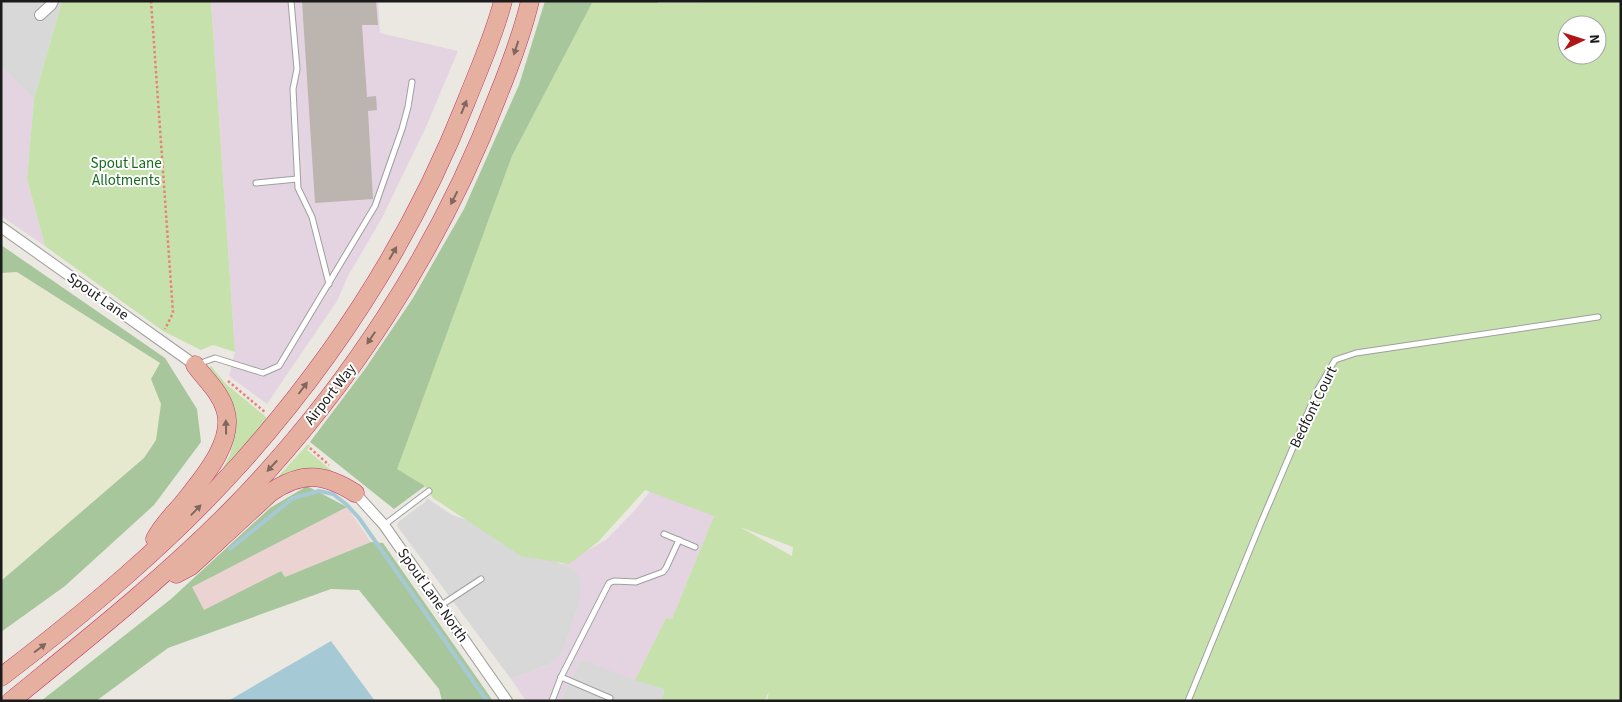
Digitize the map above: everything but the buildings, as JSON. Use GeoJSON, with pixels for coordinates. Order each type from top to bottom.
{"type":"FeatureCollection","features":[{"type":"Feature","properties":{"kind":"highway","name":"Airport Way"},"geometry":{"type":"LineString","coordinates":[[1,677],[50,640],[148,556],[232,472],[288,408],[326,358],[391,258],[438,169],[481,66],[503,1]]}},
{"type":"Feature","properties":{"kind":"highway","name":"Airport Way"},"geometry":{"type":"LineString","coordinates":[[11,701],[133,600],[208,532],[280,457],[338,386],[383,320],[442,222],[464,178],[515,52],[530,1]]}},
{"type":"Feature","properties":{"kind":"highway"},"geometry":{"type":"LineString","coordinates":[[148,556],[160,529],[184,502],[220,452],[227,433],[226,409],[213,387],[195,364]]}},
{"type":"Feature","properties":{"kind":"highway"},"geometry":{"type":"LineString","coordinates":[[133,600],[191,566],[270,492],[283,484],[303,478],[323,478],[338,482],[355,493]]}},
{"type":"Feature","properties":{"kind":"street"},"geometry":{"type":"LineString","coordinates":[[40,15],[52,5],[53,1]]}},
{"type":"Feature","properties":{"kind":"street","name":"Spout Lane"},"geometry":{"type":"LineString","coordinates":[[1,227],[195,364]]}},
{"type":"Feature","properties":{"kind":"street","name":"Spout Lane North"},"geometry":{"type":"LineString","coordinates":[[355,493],[384,525],[507,701]]}},
{"type":"Feature","properties":{"kind":"lane"},"geometry":{"type":"LineString","coordinates":[[291,1],[297,69],[293,89],[298,188],[312,217],[328,284]]}},
{"type":"Feature","properties":{"kind":"lane"},"geometry":{"type":"LineString","coordinates":[[195,364],[215,358],[263,373],[279,366],[375,206],[402,129],[412,82]]}},
{"type":"Feature","properties":{"kind":"lane"},"geometry":{"type":"LineString","coordinates":[[256,184],[297,178]]}},
{"type":"Feature","properties":{"kind":"lane","name":"Bedfont Court"},"geometry":{"type":"LineString","coordinates":[[1188,701],[1267,507],[1317,392],[1335,360],[1356,353],[1598,317]]}},
{"type":"Feature","properties":{"kind":"lane"},"geometry":{"type":"LineString","coordinates":[[384,525],[429,491]]}},
{"type":"Feature","properties":{"kind":"lane"},"geometry":{"type":"LineString","coordinates":[[664,534],[695,547]]}},
{"type":"Feature","properties":{"kind":"lane"},"geometry":{"type":"LineString","coordinates":[[552,701],[561,677],[608,583],[614,581],[636,582],[663,572],[679,540]]}},
{"type":"Feature","properties":{"kind":"lane"},"geometry":{"type":"LineString","coordinates":[[440,606],[481,579]]}},
{"type":"Feature","properties":{"kind":"lane"},"geometry":{"type":"LineString","coordinates":[[561,677],[610,698]]}},
{"type":"Feature","properties":{"kind":"path"},"geometry":{"type":"LineString","coordinates":[[151,1],[173,313],[159,340]]}},
{"type":"Feature","properties":{"kind":"path"},"geometry":{"type":"LineString","coordinates":[[223,378],[267,414]]}},
{"type":"Feature","properties":{"kind":"shaded area"},"geometry":{"type":"Polygon","coordinates":[[[1,1],[62,1],[34,99],[1,67],[1,1]]]}},
{"type":"Feature","properties":{"kind":"shaded area"},"geometry":{"type":"Polygon","coordinates":[[[211,1],[378,1],[380,33],[458,51],[426,127],[382,218],[348,276],[337,301],[267,404],[229,376],[235,352],[211,1]]]}},
{"type":"Feature","properties":{"kind":"shaded area"},"geometry":{"type":"Polygon","coordinates":[[[1,67],[34,99],[27,179],[45,246],[1,216],[1,67]]]}},
{"type":"Feature","properties":{"kind":"shaded area"},"geometry":{"type":"Polygon","coordinates":[[[651,490],[715,514],[672,619],[666,618],[635,680],[581,659],[560,701],[526,701],[511,679],[549,665],[563,652],[580,601],[580,577],[572,568],[562,564],[606,540],[651,490]]]}},
{"type":"Feature","properties":{"kind":"shaded area"},"geometry":{"type":"Polygon","coordinates":[[[427,498],[452,515],[488,527],[544,557],[572,568],[580,576],[580,601],[563,652],[549,665],[511,679],[397,526],[398,522],[425,502],[427,498]]]}},
{"type":"Feature","properties":{"kind":"shaded area"},"geometry":{"type":"Polygon","coordinates":[[[347,507],[371,542],[285,577],[281,571],[204,611],[191,587],[347,507]]]}},
{"type":"Feature","properties":{"kind":"shaded area"},"geometry":{"type":"Polygon","coordinates":[[[581,659],[664,689],[662,701],[560,701],[581,659]]]}},
{"type":"Feature","properties":{"kind":"green space","name":"Spout Lane Allotments"},"geometry":{"type":"Polygon","coordinates":[[[62,1],[211,1],[235,352],[213,345],[201,350],[163,331],[45,246],[27,179],[34,99],[62,1]]]}},
{"type":"Feature","properties":{"kind":"green space"},"geometry":{"type":"Polygon","coordinates":[[[545,1],[658,1],[657,3],[592,3],[512,156],[397,469],[425,486],[394,509],[310,442],[365,369],[413,298],[464,209],[519,85],[545,1]]]}},
{"type":"Feature","properties":{"kind":"green space"},"geometry":{"type":"Polygon","coordinates":[[[1621,1],[1621,701],[767,701],[769,691],[765,701],[662,701],[664,689],[635,680],[666,618],[672,619],[714,516],[645,490],[598,542],[569,564],[521,556],[433,498],[425,486],[396,469],[512,156],[592,3],[1621,1]],[[740,527],[792,556],[793,547],[740,527]]]}},
{"type":"Feature","properties":{"kind":"green space"},"geometry":{"type":"Polygon","coordinates":[[[1,245],[165,358],[197,409],[201,442],[154,505],[65,586],[1,632],[1,581],[144,458],[156,440],[161,404],[151,379],[160,363],[17,272],[1,273],[1,245]]]}},
{"type":"Feature","properties":{"kind":"green space"},"geometry":{"type":"Polygon","coordinates":[[[17,272],[160,364],[151,379],[161,404],[156,440],[144,458],[1,581],[1,273],[17,272]]]}},
{"type":"Feature","properties":{"kind":"green space"},"geometry":{"type":"Polygon","coordinates":[[[211,366],[226,384],[266,417],[267,421],[226,469],[223,468],[230,455],[234,437],[207,369],[211,366]]]}},
{"type":"Feature","properties":{"kind":"green space"},"geometry":{"type":"Polygon","coordinates":[[[308,444],[310,446],[307,450],[344,481],[325,476],[264,492],[308,444]]]}},
{"type":"Feature","properties":{"kind":"green space"},"geometry":{"type":"Polygon","coordinates":[[[307,486],[347,507],[192,587],[204,610],[281,571],[285,577],[371,542],[383,543],[493,701],[442,701],[439,689],[359,590],[331,589],[168,648],[96,701],[41,701],[171,599],[270,508],[307,486]]]}},
{"type":"Feature","properties":{"kind":"water"},"geometry":{"type":"Polygon","coordinates":[[[331,641],[375,701],[228,701],[331,641]]]}},
{"type":"Feature","properties":{"kind":"waterway"},"geometry":{"type":"LineString","coordinates":[[230,549],[293,498],[319,491],[333,494],[359,518],[487,701]]}}]}
